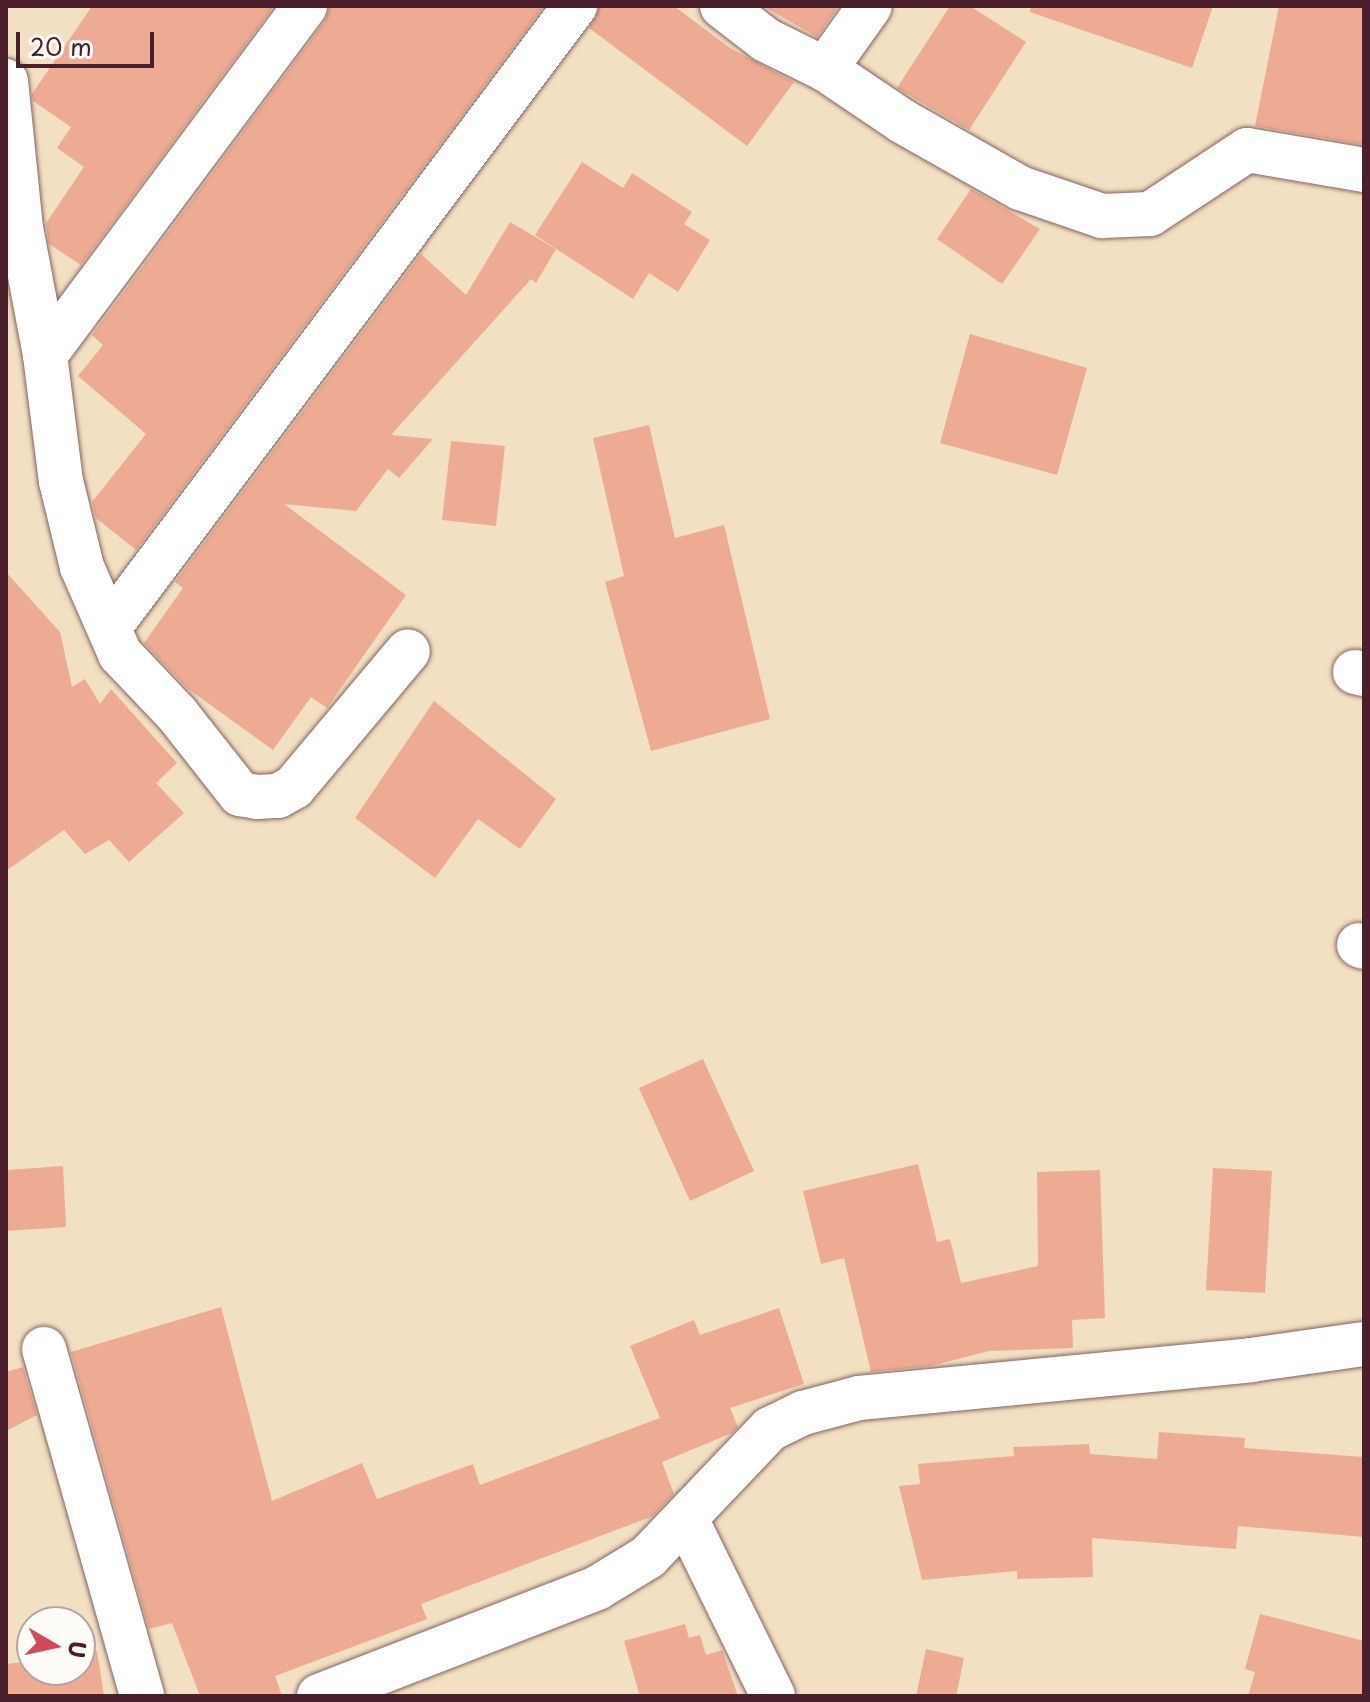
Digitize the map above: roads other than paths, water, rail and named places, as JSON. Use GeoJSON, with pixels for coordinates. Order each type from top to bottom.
{"type":"FeatureCollection","features":[{"type":"Feature","properties":{"kind":"street"},"geometry":{"type":"LineString","coordinates":[[45,355],[305,6]]}},
{"type":"Feature","properties":{"kind":"street"},"geometry":{"type":"LineString","coordinates":[[111,625],[575,6]]}},
{"type":"Feature","properties":{"kind":"street"},"geometry":{"type":"LineString","coordinates":[[722,6],[766,40],[825,69],[902,121],[1020,188],[1102,216],[1150,214],[1247,150],[1364,170]]}},
{"type":"Feature","properties":{"kind":"street"},"geometry":{"type":"LineString","coordinates":[[825,69],[870,6]]}},
{"type":"Feature","properties":{"kind":"street"},"geometry":{"type":"LineString","coordinates":[[6,81],[21,228],[45,355],[61,481],[82,567],[111,625],[120,654],[240,794],[257,797],[278,796],[294,787],[408,651]]}},
{"type":"Feature","properties":{"kind":"street"},"geometry":{"type":"LineString","coordinates":[[319,1696],[597,1588],[648,1557],[687,1521],[723,1474],[770,1429],[803,1413],[859,1398],[1251,1360],[1364,1344]]}},
{"type":"Feature","properties":{"kind":"street"},"geometry":{"type":"LineString","coordinates":[[44,1349],[142,1696]]}},
{"type":"Feature","properties":{"kind":"street"},"geometry":{"type":"LineString","coordinates":[[687,1521],[773,1696]]}}]}
